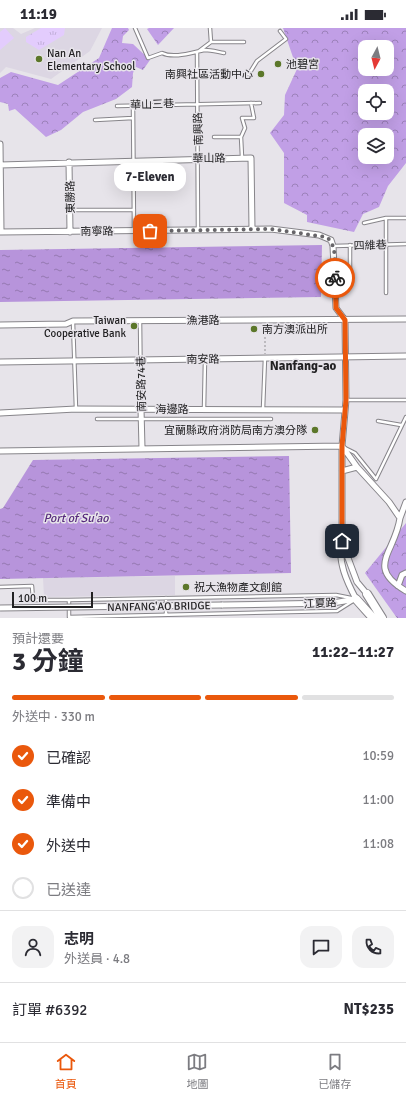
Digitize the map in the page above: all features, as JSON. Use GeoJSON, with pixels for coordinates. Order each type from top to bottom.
{"type":"FeatureCollection","features":[{"type":"Feature","properties":{"kind":"main road"},"geometry":{"type":"LineString","coordinates":[[367,594],[382,618]]}},
{"type":"Feature","properties":{"kind":"main road"},"geometry":{"type":"LineString","coordinates":[[356,599],[373,618]]}},
{"type":"Feature","properties":{"kind":"street"},"geometry":{"type":"LineString","coordinates":[[0,144],[0,232]]}},
{"type":"Feature","properties":{"kind":"street","name":"華山路"},"geometry":{"type":"LineString","coordinates":[[0,165],[199,158],[251,158],[252,230]]}},
{"type":"Feature","properties":{"kind":"street","name":"東勝路"},"geometry":{"type":"LineString","coordinates":[[69,162],[70,232]]}},
{"type":"Feature","properties":{"kind":"street","name":"南寧路"},"geometry":{"type":"LineString","coordinates":[[0,232],[271,229],[319,235],[331,240],[333,246]]}},
{"type":"Feature","properties":{"kind":"street","name":"江夏路"},"geometry":{"type":"LineString","coordinates":[[222,605],[333,603],[356,599],[345,575],[340,556],[342,541],[342,446],[346,400],[346,357],[345,320],[336,308],[333,246]]}},
{"type":"Feature","properties":{"kind":"street","name":"漁港路"},"geometry":{"type":"LineString","coordinates":[[0,325],[66,324],[73,321],[140,320],[406,319]]}},
{"type":"Feature","properties":{"kind":"street","name":"南安路"},"geometry":{"type":"LineString","coordinates":[[0,362],[406,356]]}},
{"type":"Feature","properties":{"kind":"street","name":"海邊路"},"geometry":{"type":"LineString","coordinates":[[0,414],[76,409],[345,410]]}},
{"type":"Feature","properties":{"kind":"street","name":"南安路74巷"},"geometry":{"type":"LineString","coordinates":[[141,409],[142,448]]}},
{"type":"Feature","properties":{"kind":"street"},"geometry":{"type":"LineString","coordinates":[[0,451],[342,446],[357,467],[390,502],[400,518]]}},
{"type":"Feature","properties":{"kind":"street"},"geometry":{"type":"LineString","coordinates":[[342,470],[357,467]]}},
{"type":"Feature","properties":{"kind":"street"},"geometry":{"type":"LineString","coordinates":[[406,502],[394,539],[384,561],[384,570],[387,577],[406,591]]}},
{"type":"Feature","properties":{"kind":"street","name":"江夏路"},"geometry":{"type":"LineString","coordinates":[[342,541],[357,582],[367,594]]}},
{"type":"Feature","properties":{"kind":"street"},"geometry":{"type":"LineString","coordinates":[[398,586],[402,575],[406,573]]}},
{"type":"Feature","properties":{"kind":"street","name":"NANFANG'AO BRIDGE"},"geometry":{"type":"LineString","coordinates":[[0,608],[222,605]]}},
{"type":"Feature","properties":{"kind":"lane"},"geometry":{"type":"LineString","coordinates":[[135,28],[148,58],[162,53],[197,52],[206,50],[224,53]]}},
{"type":"Feature","properties":{"kind":"lane"},"geometry":{"type":"LineString","coordinates":[[210,28],[211,42]]}},
{"type":"Feature","properties":{"kind":"lane"},"geometry":{"type":"LineString","coordinates":[[198,74],[249,74],[257,61],[286,39],[280,31]]}},
{"type":"Feature","properties":{"kind":"lane"},"geometry":{"type":"LineString","coordinates":[[197,52],[211,42],[244,42]]}},
{"type":"Feature","properties":{"kind":"lane","name":"南興路"},"geometry":{"type":"LineString","coordinates":[[197,52],[199,158],[198,230]]}},
{"type":"Feature","properties":{"kind":"lane","name":"華山三巷"},"geometry":{"type":"LineString","coordinates":[[117,106],[260,102]]}},
{"type":"Feature","properties":{"kind":"lane"},"geometry":{"type":"LineString","coordinates":[[242,158],[241,137],[245,128],[242,118],[254,118],[251,103]]}},
{"type":"Feature","properties":{"kind":"lane"},"geometry":{"type":"LineString","coordinates":[[133,105],[134,231]]}},
{"type":"Feature","properties":{"kind":"lane"},"geometry":{"type":"LineString","coordinates":[[95,120],[133,118]]}},
{"type":"Feature","properties":{"kind":"lane"},"geometry":{"type":"LineString","coordinates":[[214,137],[241,137]]}},
{"type":"Feature","properties":{"kind":"lane"},"geometry":{"type":"LineString","coordinates":[[70,210],[134,210]]}},
{"type":"Feature","properties":{"kind":"lane"},"geometry":{"type":"LineString","coordinates":[[364,223],[386,218],[406,218]]}},
{"type":"Feature","properties":{"kind":"lane"},"geometry":{"type":"LineString","coordinates":[[386,218],[386,293]]}},
{"type":"Feature","properties":{"kind":"lane","name":"四維巷"},"geometry":{"type":"LineString","coordinates":[[333,246],[406,244]]}},
{"type":"Feature","properties":{"kind":"lane"},"geometry":{"type":"LineString","coordinates":[[335,289],[344,288],[350,283],[350,245]]}},
{"type":"Feature","properties":{"kind":"lane","name":"南安路74巷"},"geometry":{"type":"LineString","coordinates":[[140,320],[141,409]]}},
{"type":"Feature","properties":{"kind":"lane"},"geometry":{"type":"LineString","coordinates":[[73,321],[76,409]]}},
{"type":"Feature","properties":{"kind":"lane"},"geometry":{"type":"LineString","coordinates":[[263,409],[265,358]]}},
{"type":"Feature","properties":{"kind":"lane"},"geometry":{"type":"LineString","coordinates":[[204,409],[205,359]]}},
{"type":"Feature","properties":{"kind":"lane"},"geometry":{"type":"LineString","coordinates":[[346,400],[406,400]]}},
{"type":"Feature","properties":{"kind":"lane"},"geometry":{"type":"LineString","coordinates":[[342,446],[355,453],[376,479],[406,417]]}},
{"type":"Feature","properties":{"kind":"lane"},"geometry":{"type":"LineString","coordinates":[[97,419],[271,419]]}},
{"type":"Feature","properties":{"kind":"lane"},"geometry":{"type":"LineString","coordinates":[[378,421],[401,425]]}},
{"type":"Feature","properties":{"kind":"lane"},"geometry":{"type":"LineString","coordinates":[[0,587],[32,586],[33,600],[336,595],[356,599]]}},
{"type":"Feature","properties":{"kind":"lane"},"geometry":{"type":"LineString","coordinates":[[166,598],[166,615]]}},
{"type":"Feature","properties":{"kind":"lane"},"geometry":{"type":"LineString","coordinates":[[69,600],[69,617],[337,611],[356,599]]}},
{"type":"Feature","properties":{"kind":"path"},"geometry":{"type":"LineString","coordinates":[[265,320],[265,358]]}},
{"type":"Feature","properties":{"kind":"shaded area","name":"Nan An Elementary School"},"geometry":{"type":"Polygon","coordinates":[[[0,28],[13,28],[21,34],[35,28],[102,28],[90,51],[51,79],[6,67],[0,73],[0,28]]]}},
{"type":"Feature","properties":{"kind":"shaded area"},"geometry":{"type":"Polygon","coordinates":[[[175,576],[175,595],[44,597],[43,578],[175,576]]]}},
{"type":"Feature","properties":{"kind":"green space"},"geometry":{"type":"Polygon","coordinates":[[[5,28],[14,38],[0,50],[0,32],[5,28]]]}},
{"type":"Feature","properties":{"kind":"green space"},"geometry":{"type":"Polygon","coordinates":[[[41,28],[65,28],[64,35],[39,50],[26,42],[26,37],[41,28]]]}},
{"type":"Feature","properties":{"kind":"green space"},"geometry":{"type":"Polygon","coordinates":[[[112,28],[128,28],[129,30],[123,36],[122,43],[133,44],[150,60],[143,70],[136,67],[133,73],[132,87],[116,99],[83,112],[61,130],[46,137],[15,109],[9,111],[8,104],[0,102],[0,78],[11,72],[58,85],[99,58],[112,28]]]}},
{"type":"Feature","properties":{"kind":"green space"},"geometry":{"type":"Polygon","coordinates":[[[174,28],[158,45],[147,29],[174,28]]]}},
{"type":"Feature","properties":{"kind":"green space"},"geometry":{"type":"Polygon","coordinates":[[[283,28],[406,28],[406,163],[388,186],[379,207],[363,214],[354,232],[307,222],[307,215],[284,203],[284,153],[270,133],[284,115],[285,95],[297,69],[283,28]]]}},
{"type":"Feature","properties":{"kind":"green space"},"geometry":{"type":"Polygon","coordinates":[[[406,523],[406,618],[397,618],[365,573],[406,523]]]}},
{"type":"Feature","properties":{"kind":"water"},"geometry":{"type":"Polygon","coordinates":[[[322,245],[321,297],[0,302],[0,250],[322,245]]]}},
{"type":"Feature","properties":{"kind":"water","name":"Port of Su'ao"},"geometry":{"type":"Polygon","coordinates":[[[289,456],[291,573],[0,579],[0,509],[3,508],[33,460],[289,456]]]}},
{"type":"Feature","properties":{"kind":"way so far"},"geometry":{"type":"LineString","coordinates":[[150,231],[271,229],[319,235],[326,237],[333,243],[335,278]]}},
{"type":"Feature","properties":{"kind":"place","name":"Nan An Elementary School"},"geometry":{"type":"Point","coordinates":[39,59]}},
{"type":"Feature","properties":{"kind":"place","name":"池碧宮"},"geometry":{"type":"Point","coordinates":[278,64]}},
{"type":"Feature","properties":{"kind":"place","name":"南興社區活動中心"},"geometry":{"type":"Point","coordinates":[261,74]}},
{"type":"Feature","properties":{"kind":"place","name":"7-Eleven"},"geometry":{"type":"Point","coordinates":[150,231]}},
{"type":"Feature","properties":{"kind":"place","name":"Taiwan Cooperative Bank"},"geometry":{"type":"Point","coordinates":[134,326]}},
{"type":"Feature","properties":{"kind":"place","name":"南方澳派出所"},"geometry":{"type":"Point","coordinates":[254,329]}},
{"type":"Feature","properties":{"kind":"place","name":"宜蘭縣政府消防局南方澳分隊"},"geometry":{"type":"Point","coordinates":[315,430]}},
{"type":"Feature","properties":{"kind":"place","name":"祝大漁物產文創館"},"geometry":{"type":"Point","coordinates":[186,587]}},
{"type":"Feature","properties":{"kind":"district","name":"Nanfang-ao"},"geometry":{"type":"Point","coordinates":[303,365]}},
{"type":"Feature","properties":{"kind":"route"},"geometry":{"type":"LineString","coordinates":[[335,278],[336,308],[345,320],[346,400],[342,446],[342,541]]}}]}
